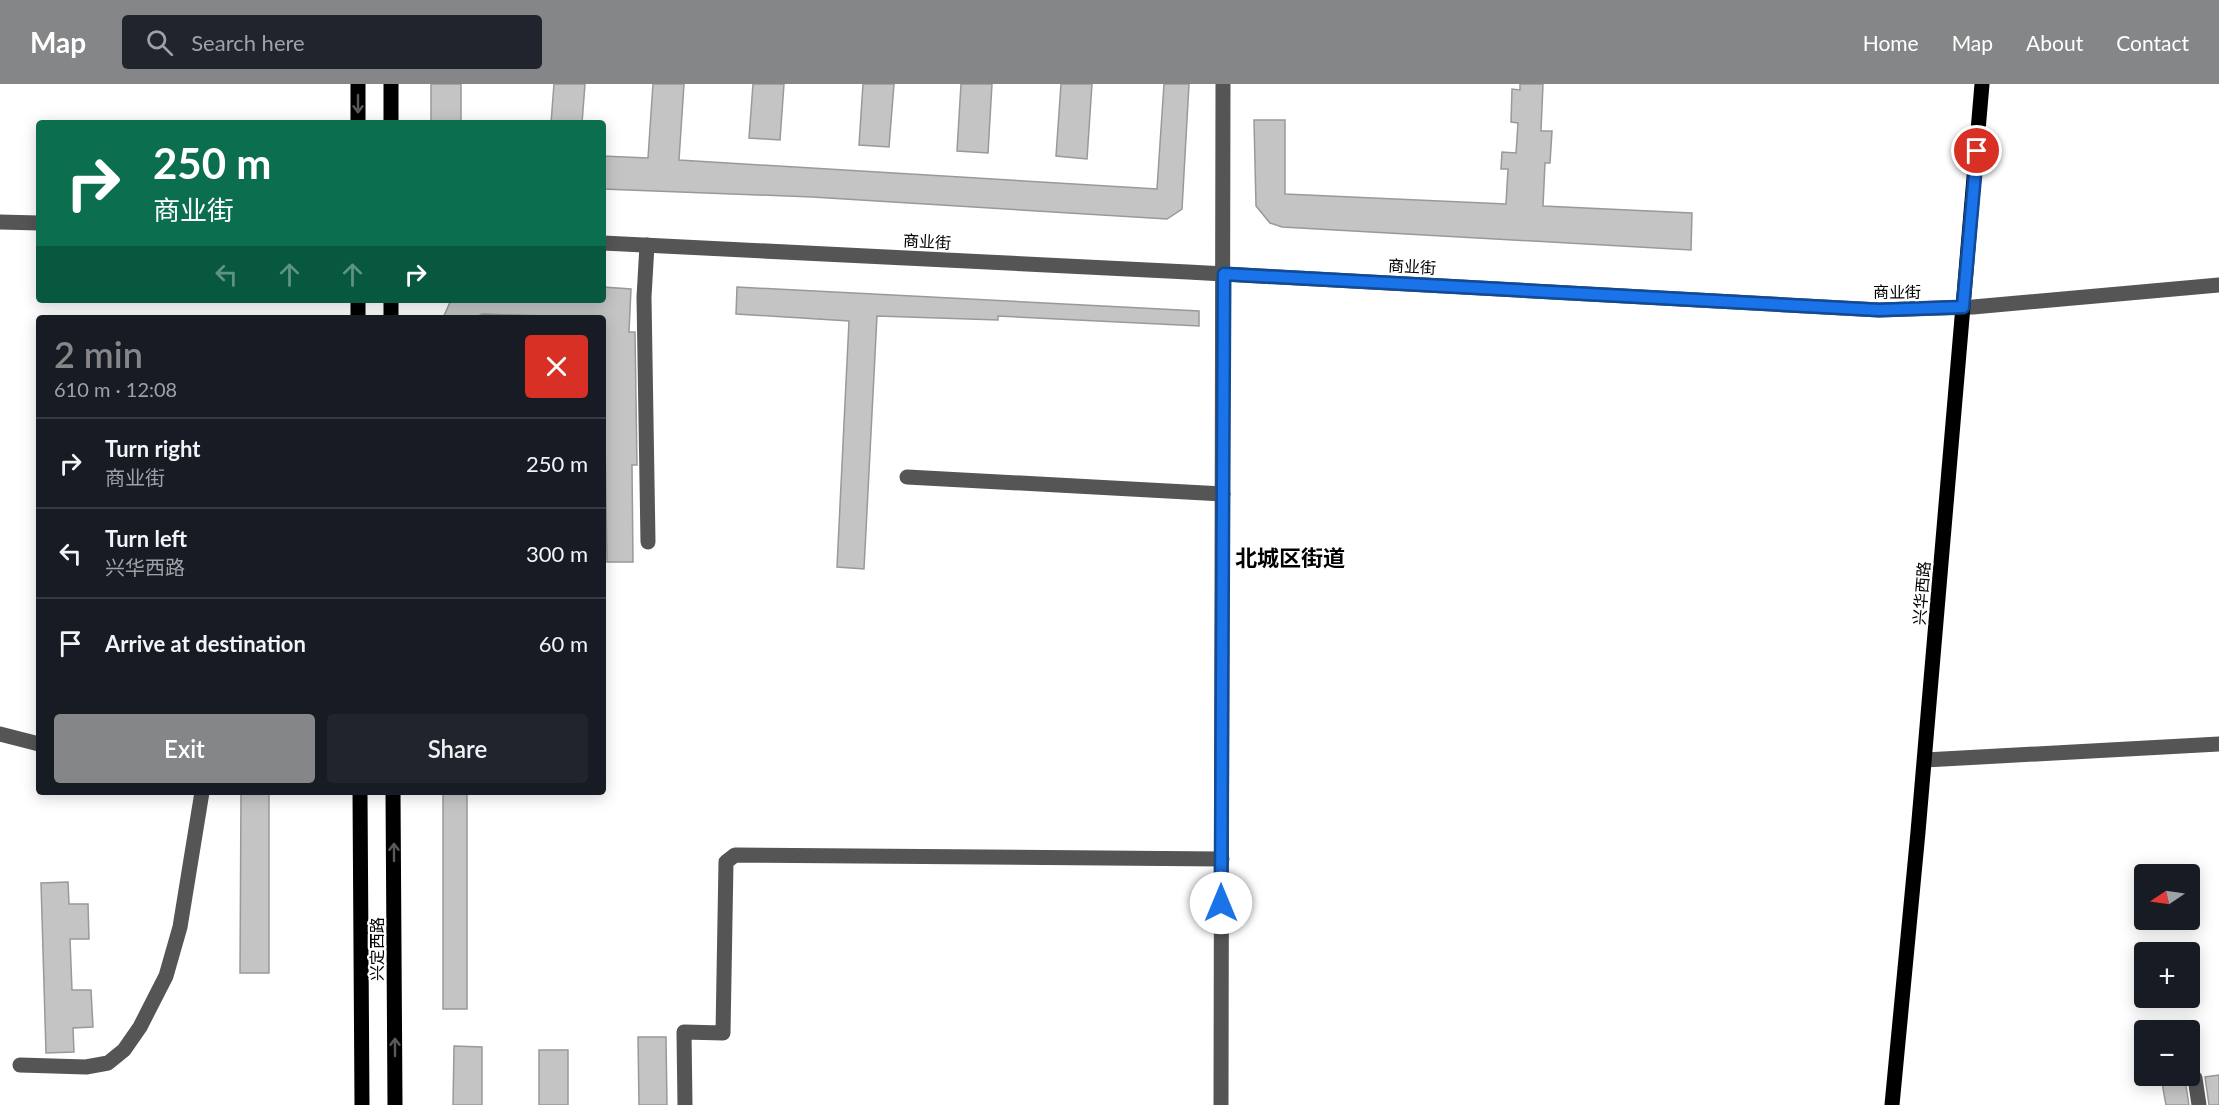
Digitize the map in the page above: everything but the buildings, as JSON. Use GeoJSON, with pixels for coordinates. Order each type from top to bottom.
{"type":"FeatureCollection","features":[{"type":"Feature","properties":{"kind":"main road"},"geometry":{"type":"LineString","coordinates":[[358,84],[358,120]]}},
{"type":"Feature","properties":{"kind":"main road"},"geometry":{"type":"LineString","coordinates":[[391,84],[391,120]]}},
{"type":"Feature","properties":{"kind":"main road","name":"兴华西路"},"geometry":{"type":"LineString","coordinates":[[1892,1105],[1982,84]]}},
{"type":"Feature","properties":{"kind":"main road","name":"兴定西路"},"geometry":{"type":"LineString","coordinates":[[360,795],[362,1105]]}},
{"type":"Feature","properties":{"kind":"main road","name":"兴定西路"},"geometry":{"type":"LineString","coordinates":[[393,795],[395,1105]]}},
{"type":"Feature","properties":{"kind":"street"},"geometry":{"type":"LineString","coordinates":[[1221,1105],[1223,84]]}},
{"type":"Feature","properties":{"kind":"street"},"geometry":{"type":"LineString","coordinates":[[0,222],[36,223]]}},
{"type":"Feature","properties":{"kind":"street","name":"商业街"},"geometry":{"type":"LineString","coordinates":[[606,243],[1879,310],[1963,307],[2219,285]]}},
{"type":"Feature","properties":{"kind":"street"},"geometry":{"type":"LineString","coordinates":[[647,246],[644,297],[648,542]]}},
{"type":"Feature","properties":{"kind":"street"},"geometry":{"type":"LineString","coordinates":[[907,477],[1223,494]]}},
{"type":"Feature","properties":{"kind":"street"},"geometry":{"type":"LineString","coordinates":[[0,734],[36,743]]}},
{"type":"Feature","properties":{"kind":"street"},"geometry":{"type":"LineString","coordinates":[[1924,760],[2219,744]]}},
{"type":"Feature","properties":{"kind":"street"},"geometry":{"type":"LineString","coordinates":[[20,1065],[86,1067],[108,1063],[124,1050],[140,1027],[166,976],[177,937],[201,795]]}},
{"type":"Feature","properties":{"kind":"street"},"geometry":{"type":"LineString","coordinates":[[684,1105],[684,1032],[723,1033],[726,862],[735,855],[1221,859]]}},
{"type":"Feature","properties":{"kind":"street"},"geometry":{"type":"LineString","coordinates":[[2196,1086],[2199,1105]]}},
{"type":"Feature","properties":{"kind":"district","name":"北城区街道"},"geometry":{"type":"Point","coordinates":[1290,557]}},
{"type":"Feature","properties":{"kind":"route"},"geometry":{"type":"LineString","coordinates":[[1221,903],[1224,274],[1879,310],[1963,307],[1977,151]]}}]}
